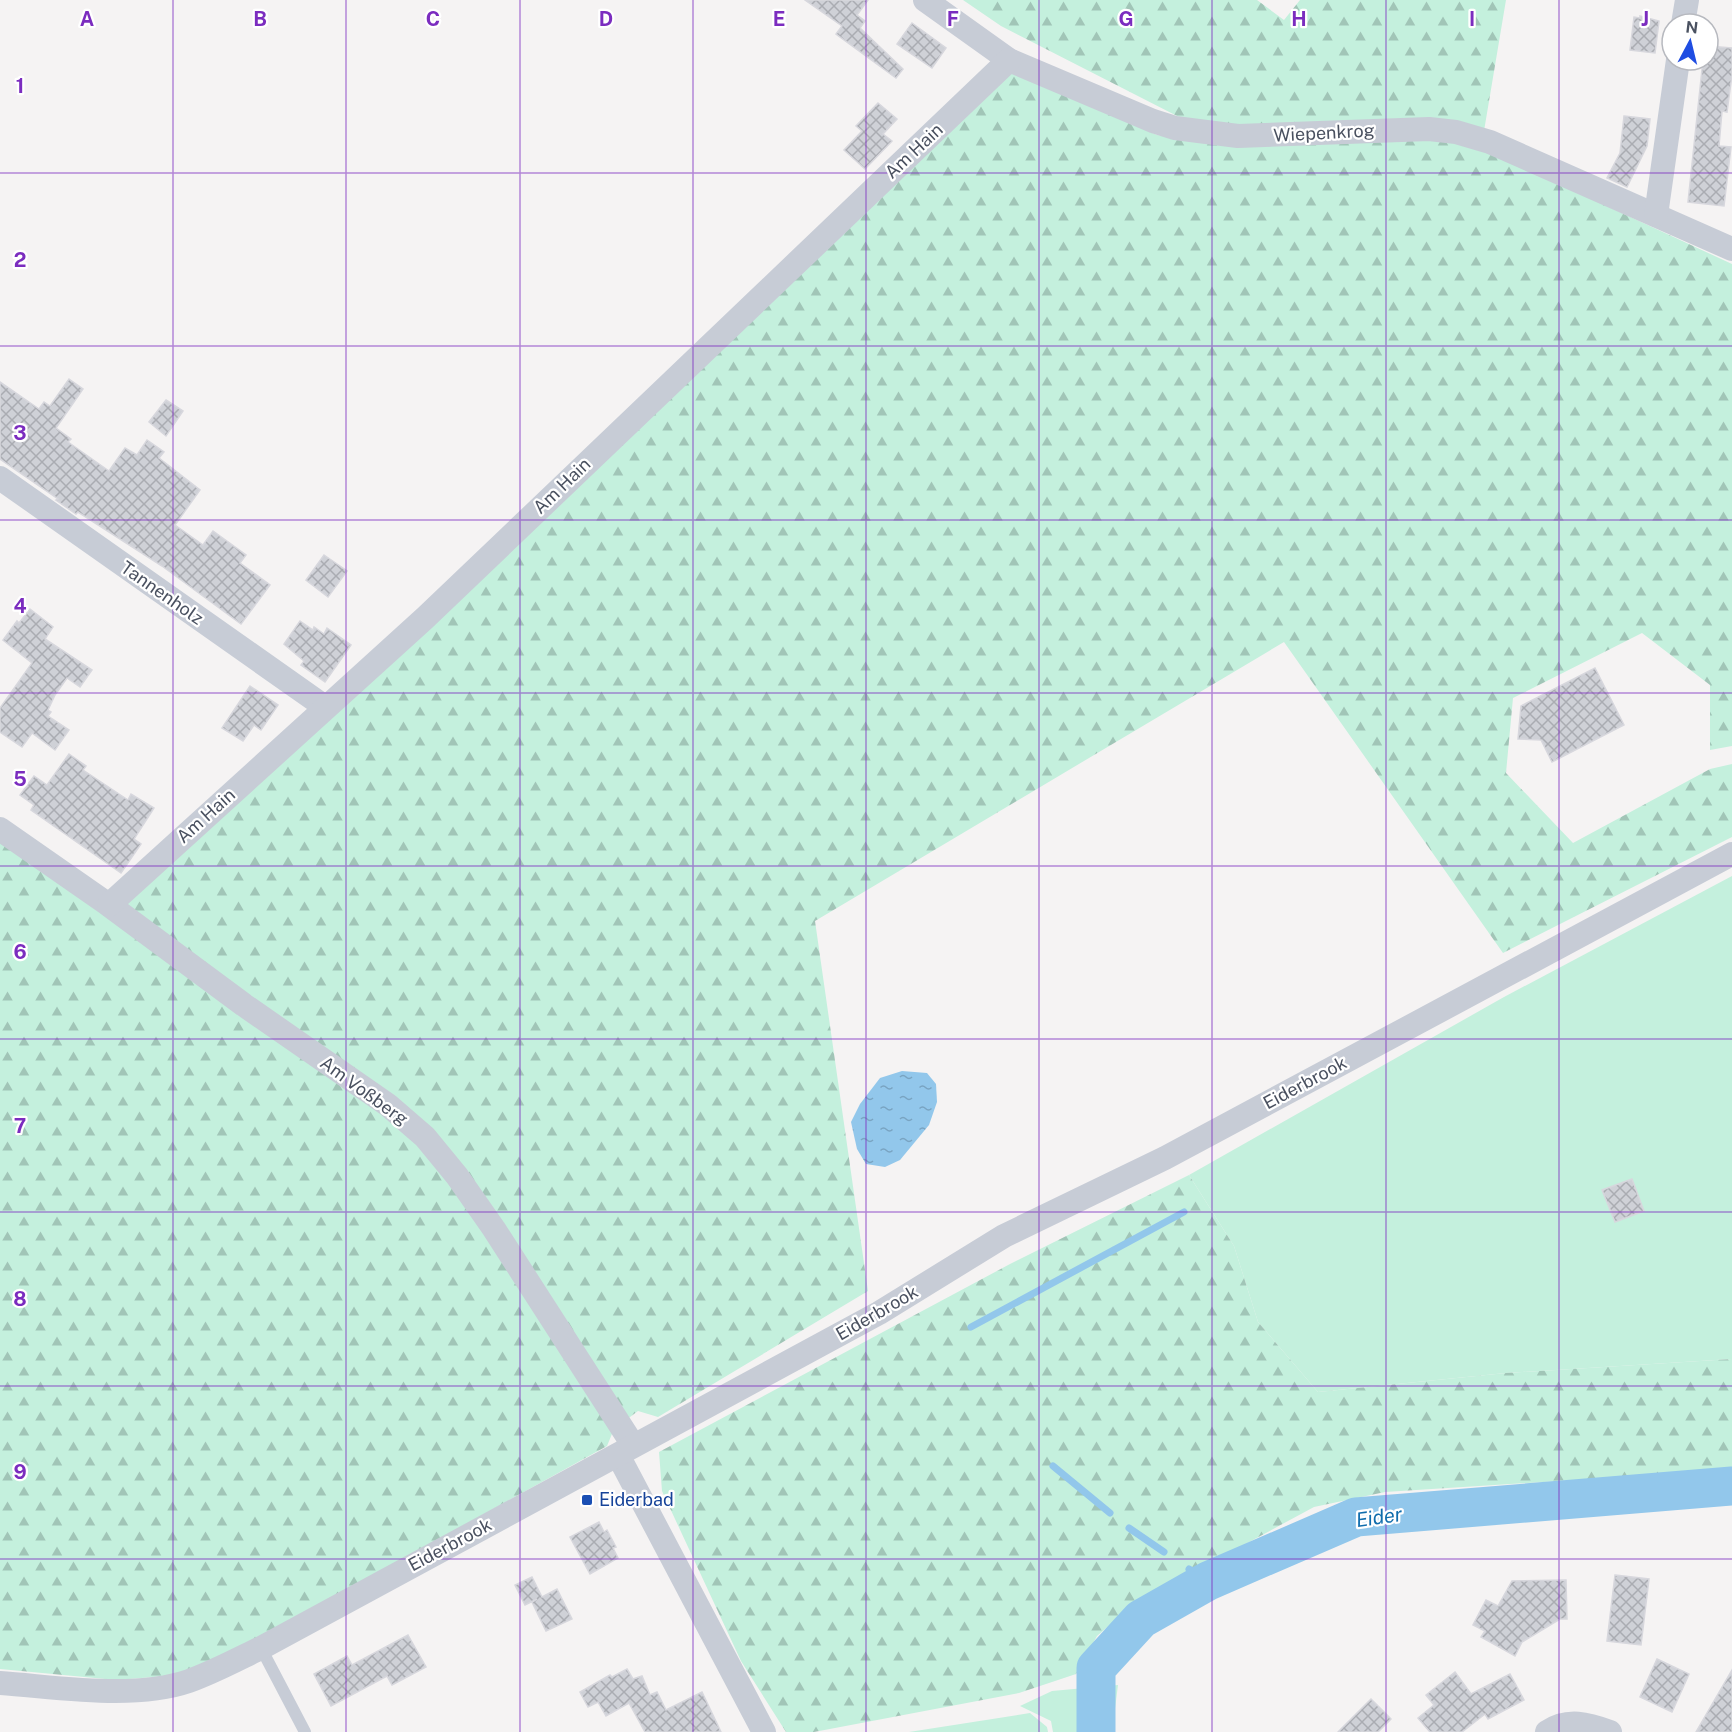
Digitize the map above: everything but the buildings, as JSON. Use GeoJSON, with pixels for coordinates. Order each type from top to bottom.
{"type":"FeatureCollection","features":[{"type":"Feature","properties":{"kind":"street","name":"Wiepenkrog"},"geometry":{"type":"LineString","coordinates":[[925,0],[1009,60],[1153,121],[1194,131],[1238,136],[1429,129],[1456,132],[1483,139],[1732,249]]}},
{"type":"Feature","properties":{"kind":"street","name":"Am Hain"},"geometry":{"type":"LineString","coordinates":[[109,905],[425,618],[1009,60]]}},
{"type":"Feature","properties":{"kind":"street"},"geometry":{"type":"LineString","coordinates":[[1656,215],[1676,72]]}},
{"type":"Feature","properties":{"kind":"street","name":"Tannenholz"},"geometry":{"type":"LineString","coordinates":[[0,478],[325,707]]}},
{"type":"Feature","properties":{"kind":"street","name":"Am Voßberg"},"geometry":{"type":"LineString","coordinates":[[0,829],[109,905],[244,1005],[388,1105],[425,1137],[457,1176],[494,1229],[626,1450],[764,1732]]}},
{"type":"Feature","properties":{"kind":"street","name":"Eiderbrook"},"geometry":{"type":"LineString","coordinates":[[0,1683],[116,1691],[166,1687],[189,1681],[261,1648],[879,1313],[1004,1236],[1165,1158],[1732,854]]}},
{"type":"Feature","properties":{"kind":"street"},"geometry":{"type":"LineString","coordinates":[[1547,1732],[1557,1725],[1573,1722],[1610,1732]]}},
{"type":"Feature","properties":{"kind":"lane"},"geometry":{"type":"LineString","coordinates":[[261,1648],[305,1732]]}},
{"type":"Feature","properties":{"kind":"green space"},"geometry":{"type":"Polygon","coordinates":[[[963,0],[1257,0],[1284,20],[1300,0],[1506,0],[1484,131],[1242,130],[1179,117],[1001,26],[963,0]]]}},
{"type":"Feature","properties":{"kind":"green space"},"geometry":{"type":"Polygon","coordinates":[[[1011,72],[1157,135],[1242,146],[1442,136],[1473,144],[1732,264],[1732,746],[1710,750],[1710,685],[1642,633],[1513,698],[1506,773],[1573,843],[1710,769],[1732,764],[1732,837],[1503,953],[1284,642],[815,921],[868,1291],[658,1417],[638,1411],[614,1429],[607,1446],[260,1638],[190,1670],[167,1676],[116,1680],[0,1669],[0,842],[107,916],[1011,72]]]}},
{"type":"Feature","properties":{"kind":"green space"},"geometry":{"type":"Polygon","coordinates":[[[1732,876],[1732,1359],[1506,1373],[1318,1392],[1258,1322],[1234,1246],[1189,1175],[1504,997],[1732,876]]]}},
{"type":"Feature","properties":{"kind":"green space"},"geometry":{"type":"Polygon","coordinates":[[[1189,1175],[1234,1246],[1258,1322],[1318,1392],[1506,1373],[1732,1359],[1732,1470],[1385,1492],[1314,1507],[1134,1604],[1097,1636],[1076,1674],[1019,1693],[814,1732],[786,1732],[741,1661],[662,1491],[659,1452],[1010,1264],[1189,1175]]]}},
{"type":"Feature","properties":{"kind":"green space"},"geometry":{"type":"Polygon","coordinates":[[[1118,1685],[1112,1732],[1053,1732],[1051,1721],[1020,1706],[1052,1691],[1118,1685]]]}},
{"type":"Feature","properties":{"kind":"green space"},"geometry":{"type":"Polygon","coordinates":[[[1030,1713],[1047,1727],[1048,1732],[909,1732],[1030,1713]]]}},
{"type":"Feature","properties":{"kind":"water"},"geometry":{"type":"Polygon","coordinates":[[[902,1071],[927,1073],[936,1084],[937,1102],[929,1125],[900,1160],[885,1167],[866,1164],[857,1149],[851,1122],[860,1104],[880,1078],[902,1071]]]}},
{"type":"Feature","properties":{"kind":"waterway"},"geometry":{"type":"LineString","coordinates":[[971,1327],[1184,1212]]}},
{"type":"Feature","properties":{"kind":"waterway"},"geometry":{"type":"LineString","coordinates":[[1053,1466],[1110,1513]]}},
{"type":"Feature","properties":{"kind":"waterway","name":"Eider"},"geometry":{"type":"LineString","coordinates":[[1096,1732],[1096,1668],[1141,1619],[1208,1581],[1356,1517],[1732,1486]]}},
{"type":"Feature","properties":{"kind":"waterway"},"geometry":{"type":"LineString","coordinates":[[1129,1528],[1164,1552]]}},
{"type":"Feature","properties":{"kind":"waterway"},"geometry":{"type":"LineString","coordinates":[[1189,1569],[1208,1581]]}},
{"type":"Feature","properties":{"kind":"place","name":"Eiderbad"},"geometry":{"type":"Point","coordinates":[587,1500]}}]}
